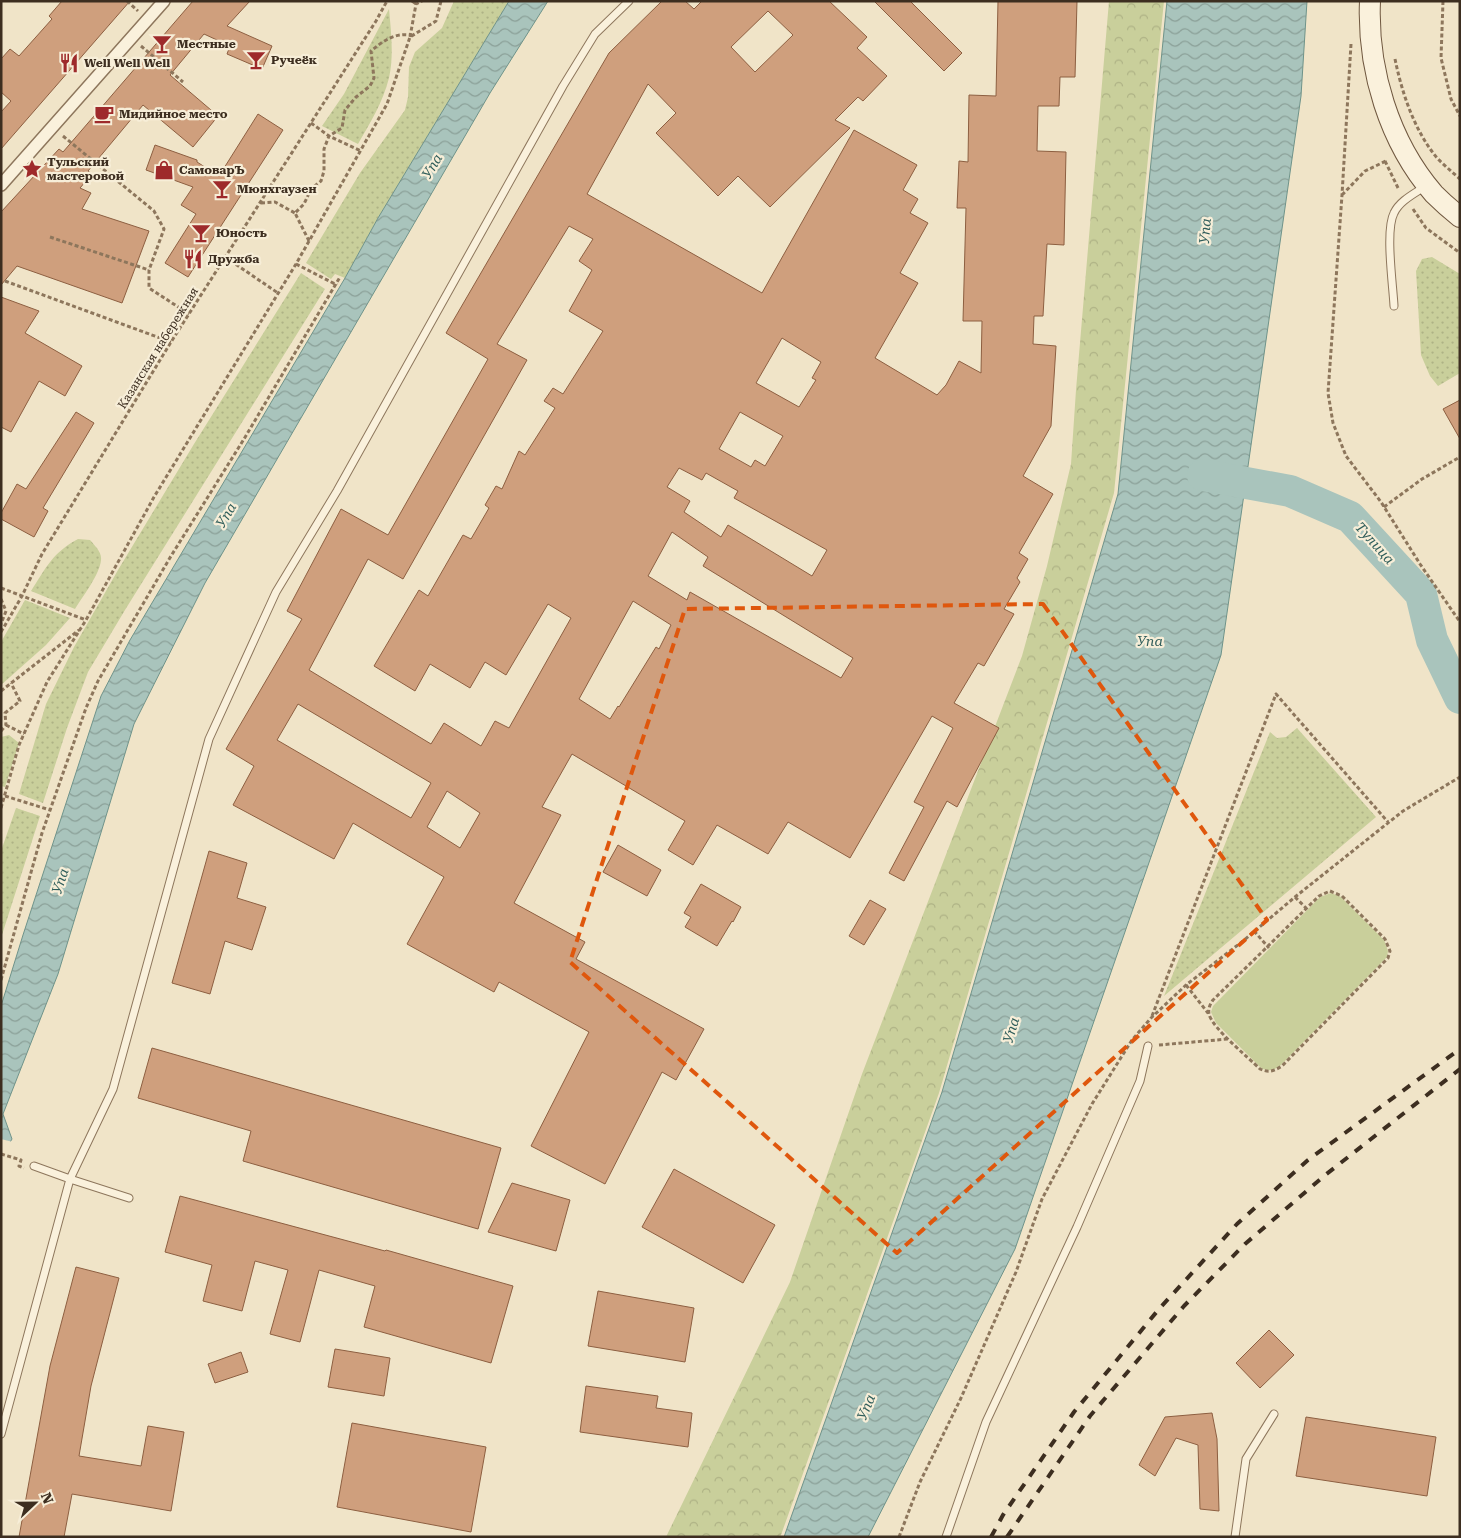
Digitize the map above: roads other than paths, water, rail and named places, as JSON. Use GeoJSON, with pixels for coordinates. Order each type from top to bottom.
{"type":"FeatureCollection","features":[{"type":"Feature","properties":{"kind":"main road"},"geometry":{"type":"LineString","coordinates":[[1370,1],[1369,24],[1375,68],[1388,115],[1409,160],[1436,196],[1460,217]]}},
{"type":"Feature","properties":{"kind":"street"},"geometry":{"type":"LineString","coordinates":[[1,185],[164,1]]}},
{"type":"Feature","properties":{"kind":"lane"},"geometry":{"type":"LineString","coordinates":[[1,1434],[70,1179],[113,1089],[209,739],[276,592],[337,491],[563,86],[595,34],[629,1]]}},
{"type":"Feature","properties":{"kind":"lane"},"geometry":{"type":"LineString","coordinates":[[1394,306],[1390,232],[1394,213],[1406,199],[1427,185]]}},
{"type":"Feature","properties":{"kind":"lane"},"geometry":{"type":"LineString","coordinates":[[946,1537],[986,1422],[1077,1227],[1140,1081],[1148,1046]]}},
{"type":"Feature","properties":{"kind":"lane"},"geometry":{"type":"LineString","coordinates":[[34,1166],[129,1198]]}},
{"type":"Feature","properties":{"kind":"lane"},"geometry":{"type":"LineString","coordinates":[[1235,1537],[1246,1459],[1274,1414]]}},
{"type":"Feature","properties":{"kind":"water","name":"Упа"},"geometry":{"type":"Polygon","coordinates":[[[509,1],[548,1],[490,93],[205,583],[134,724],[58,974],[3,1114],[12,1139],[1,1157],[1,1006],[101,696],[130,640],[345,278],[378,218],[509,1]]]}},
{"type":"Feature","properties":{"kind":"water","name":"Упа"},"geometry":{"type":"Polygon","coordinates":[[[1167,1],[1307,1],[1301,96],[1221,655],[1015,1249],[868,1537],[784,1537],[942,1092],[1118,494],[1167,1]]]}},
{"type":"Feature","properties":{"kind":"waterway","name":"Тулица"},"geometry":{"type":"LineString","coordinates":[[1203,475],[1290,491],[1350,517],[1421,594],[1432,640],[1460,698]]}},
{"type":"Feature","properties":{"kind":"railway"},"geometry":{"type":"LineString","coordinates":[[991,1537],[1003,1515],[1074,1412],[1159,1309],[1237,1224],[1308,1160],[1460,1049]]}},
{"type":"Feature","properties":{"kind":"railway"},"geometry":{"type":"LineString","coordinates":[[1007,1537],[1090,1416],[1184,1306],[1245,1244],[1324,1176],[1460,1069]]}},
{"type":"Feature","properties":{"kind":"place","name":"Местные"},"geometry":{"type":"Point","coordinates":[162,44]}},
{"type":"Feature","properties":{"kind":"place","name":"Ручеёк"},"geometry":{"type":"Point","coordinates":[256,60]}},
{"type":"Feature","properties":{"kind":"place","name":"Well Well Well"},"geometry":{"type":"Point","coordinates":[69,63]}},
{"type":"Feature","properties":{"kind":"place","name":"Мидийное место"},"geometry":{"type":"Point","coordinates":[104,114]}},
{"type":"Feature","properties":{"kind":"place","name":"Тульский мастеровой"},"geometry":{"type":"Point","coordinates":[32,169]}},
{"type":"Feature","properties":{"kind":"place","name":"СамоварЪ"},"geometry":{"type":"Point","coordinates":[164,170]}},
{"type":"Feature","properties":{"kind":"place","name":"Мюнхгаузен"},"geometry":{"type":"Point","coordinates":[222,189]}},
{"type":"Feature","properties":{"kind":"place","name":"Юность"},"geometry":{"type":"Point","coordinates":[201,233]}},
{"type":"Feature","properties":{"kind":"place","name":"Дружба"},"geometry":{"type":"Point","coordinates":[193,259]}}]}
